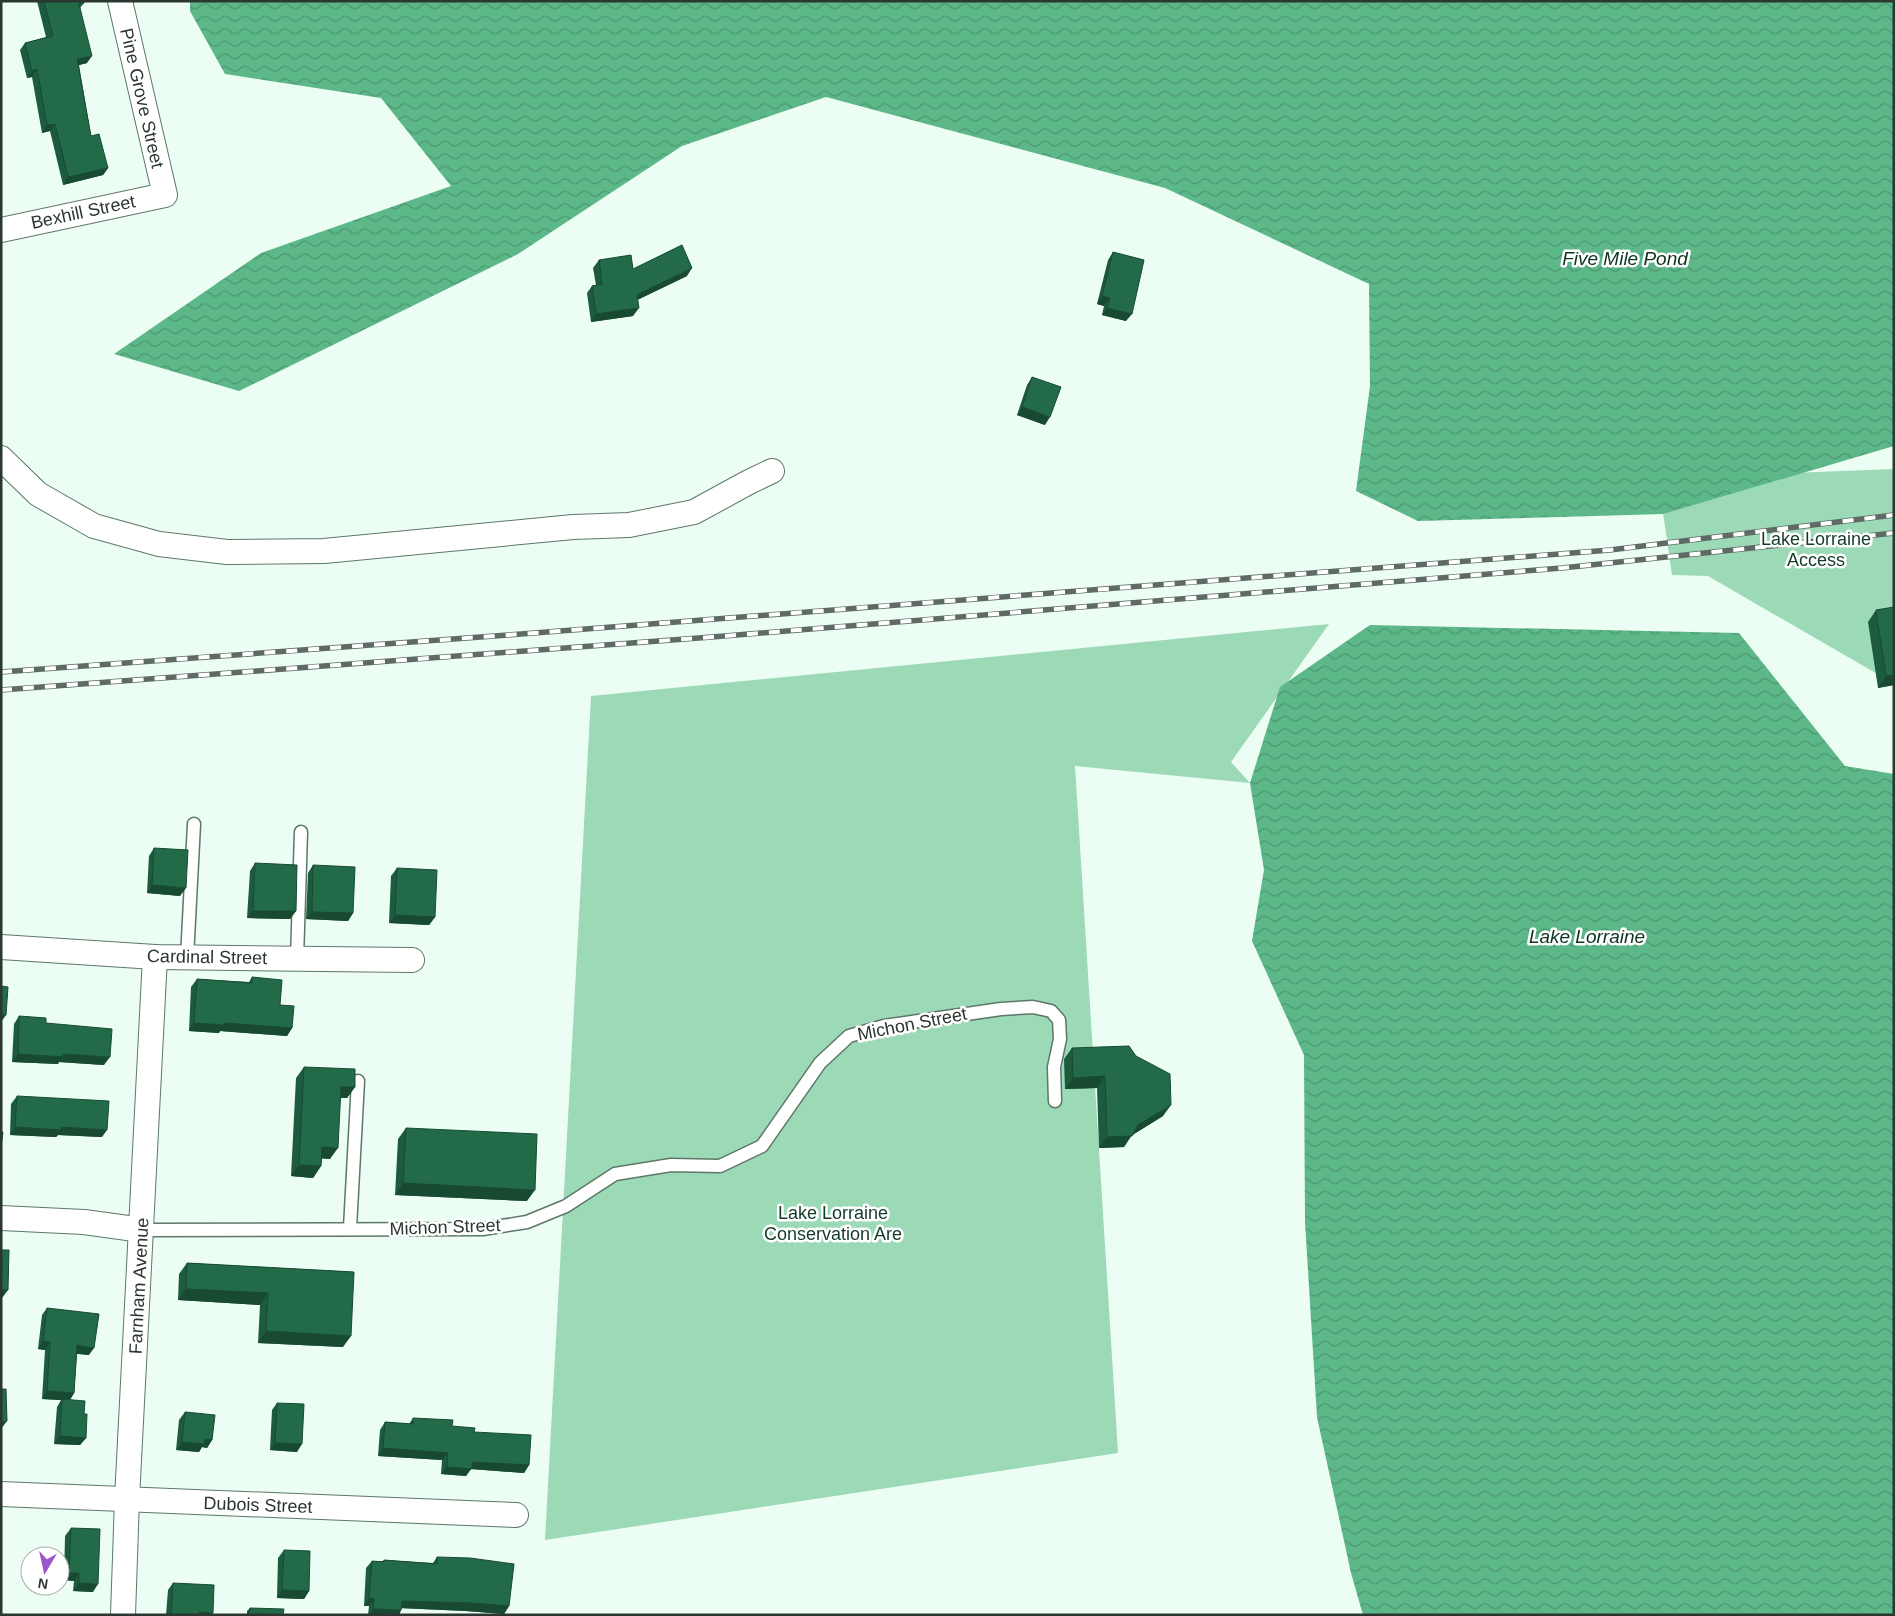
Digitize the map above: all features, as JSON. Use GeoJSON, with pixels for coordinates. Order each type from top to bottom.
{"type":"FeatureCollection","features":[{"type":"Feature","properties":{"kind":"street","name":"Pine Grove Street"},"geometry":{"type":"LineString","coordinates":[[120,1],[165,195]]}},
{"type":"Feature","properties":{"kind":"street","name":"Bexhill Street"},"geometry":{"type":"LineString","coordinates":[[1,230],[165,195]]}},
{"type":"Feature","properties":{"kind":"street"},"geometry":{"type":"LineString","coordinates":[[1,458],[38,494],[94,526],[159,544],[227,552],[324,551],[573,527],[629,525],[694,512],[772,471]]}},
{"type":"Feature","properties":{"kind":"street","name":"Cardinal Street"},"geometry":{"type":"LineString","coordinates":[[1,947],[187,958],[412,960]]}},
{"type":"Feature","properties":{"kind":"street","name":"Farnham Avenue"},"geometry":{"type":"LineString","coordinates":[[123,1615],[127,1499],[156,957]]}},
{"type":"Feature","properties":{"kind":"street","name":"Michon Street"},"geometry":{"type":"LineString","coordinates":[[1,1218],[84,1222],[142,1230]]}},
{"type":"Feature","properties":{"kind":"street","name":"Dubois Street"},"geometry":{"type":"LineString","coordinates":[[1,1494],[516,1515]]}},
{"type":"Feature","properties":{"kind":"lane"},"geometry":{"type":"LineString","coordinates":[[187,958],[194,824]]}},
{"type":"Feature","properties":{"kind":"lane"},"geometry":{"type":"LineString","coordinates":[[297,959],[301,832]]}},
{"type":"Feature","properties":{"kind":"lane","name":"Michon Street"},"geometry":{"type":"LineString","coordinates":[[142,1230],[483,1228],[527,1222],[566,1206],[615,1174],[672,1165],[720,1166],[762,1146],[820,1063],[849,1036],[902,1023],[1001,1009],[1032,1008],[1051,1011],[1059,1020],[1060,1039],[1054,1067],[1055,1102]]}},
{"type":"Feature","properties":{"kind":"lane"},"geometry":{"type":"LineString","coordinates":[[350,1228],[358,1082]]}},
{"type":"Feature","properties":{"kind":"green space","name":"Lake Lorraine Access"},"geometry":{"type":"Polygon","coordinates":[[[1894,469],[1894,682],[1708,576],[1672,575],[1658,478],[1894,469]]]}},
{"type":"Feature","properties":{"kind":"green space","name":"Lake Lorraine Conservation Are"},"geometry":{"type":"Polygon","coordinates":[[[1329,624],[1231,762],[1250,783],[1075,766],[1118,1453],[545,1540],[591,696],[1329,624]]]}},
{"type":"Feature","properties":{"kind":"water","name":"Five Mile Pond"},"geometry":{"type":"Polygon","coordinates":[[[190,1],[1894,1],[1894,446],[1663,514],[1418,521],[1356,491],[1370,386],[1369,284],[1165,188],[826,97],[682,146],[518,254],[239,391],[114,354],[261,253],[451,186],[381,98],[225,74],[190,11],[190,1]]]}},
{"type":"Feature","properties":{"kind":"water","name":"Lake Lorraine"},"geometry":{"type":"Polygon","coordinates":[[[1370,625],[1739,633],[1845,766],[1894,774],[1894,1615],[1363,1615],[1351,1573],[1317,1417],[1305,1222],[1304,1055],[1252,941],[1264,870],[1250,783],[1280,687],[1370,625]]]}},
{"type":"Feature","properties":{"kind":"building"},"geometry":{"type":"Polygon","coordinates":[[[44,1],[84,1],[84,3],[79,4],[92,56],[77,59],[91,136],[99,134],[108,168],[68,177],[55,124],[47,125],[37,69],[32,71],[25,43],[53,36],[44,1]]]}},
{"type":"Feature","properties":{"kind":"building"},"geometry":{"type":"Polygon","coordinates":[[[682,245],[692,268],[637,295],[639,308],[596,314],[592,286],[602,284],[599,260],[631,255],[633,269],[682,245]]]}},
{"type":"Feature","properties":{"kind":"building"},"geometry":{"type":"Polygon","coordinates":[[[1113,252],[1144,260],[1132,314],[1107,308],[1110,298],[1102,296],[1113,252]]]}},
{"type":"Feature","properties":{"kind":"building"},"geometry":{"type":"Polygon","coordinates":[[[1032,377],[1061,387],[1050,417],[1022,407],[1032,377]]]}},
{"type":"Feature","properties":{"kind":"building"},"geometry":{"type":"Polygon","coordinates":[[[1894,607],[1894,675],[1886,676],[1876,610],[1894,607]]]}},
{"type":"Feature","properties":{"kind":"building"},"geometry":{"type":"Polygon","coordinates":[[[154,848],[188,850],[186,888],[152,885],[154,848]]]}},
{"type":"Feature","properties":{"kind":"building"},"geometry":{"type":"Polygon","coordinates":[[[255,863],[297,865],[296,911],[253,911],[255,863]]]}},
{"type":"Feature","properties":{"kind":"building"},"geometry":{"type":"Polygon","coordinates":[[[313,865],[355,867],[353,913],[312,912],[313,865]]]}},
{"type":"Feature","properties":{"kind":"building"},"geometry":{"type":"Polygon","coordinates":[[[397,868],[437,870],[435,917],[395,915],[397,868]]]}},
{"type":"Feature","properties":{"kind":"building"},"geometry":{"type":"Polygon","coordinates":[[[252,977],[282,980],[280,1005],[294,1006],[292,1028],[225,1023],[224,1025],[194,1023],[197,979],[252,983],[252,977]]]}},
{"type":"Feature","properties":{"kind":"building"},"geometry":{"type":"Polygon","coordinates":[[[1,986],[8,987],[6,1015],[1,1015],[1,986]]]}},
{"type":"Feature","properties":{"kind":"building"},"geometry":{"type":"Polygon","coordinates":[[[19,1016],[46,1018],[46,1023],[112,1029],[110,1057],[63,1054],[63,1057],[18,1054],[19,1016]]]}},
{"type":"Feature","properties":{"kind":"building"},"geometry":{"type":"Polygon","coordinates":[[[1129,1046],[1136,1056],[1170,1074],[1171,1105],[1138,1125],[1132,1136],[1107,1137],[1105,1076],[1073,1078],[1072,1048],[1129,1046]]]}},
{"type":"Feature","properties":{"kind":"building"},"geometry":{"type":"Polygon","coordinates":[[[304,1067],[355,1069],[355,1087],[341,1087],[338,1148],[322,1147],[321,1166],[299,1165],[304,1067]]]}},
{"type":"Feature","properties":{"kind":"building"},"geometry":{"type":"Polygon","coordinates":[[[17,1096],[109,1101],[107,1130],[15,1127],[17,1096]]]}},
{"type":"Feature","properties":{"kind":"building"},"geometry":{"type":"Polygon","coordinates":[[[406,1128],[537,1134],[535,1190],[403,1183],[406,1128]]]}},
{"type":"Feature","properties":{"kind":"building"},"geometry":{"type":"Polygon","coordinates":[[[1,1250],[9,1250],[8,1290],[1,1290],[1,1250]]]}},
{"type":"Feature","properties":{"kind":"building"},"geometry":{"type":"Polygon","coordinates":[[[187,1263],[354,1272],[351,1336],[266,1331],[268,1293],[186,1289],[187,1263]]]}},
{"type":"Feature","properties":{"kind":"building"},"geometry":{"type":"Polygon","coordinates":[[[47,1308],[99,1314],[94,1348],[77,1345],[74,1393],[47,1391],[50,1342],[43,1341],[47,1308]]]}},
{"type":"Feature","properties":{"kind":"building"},"geometry":{"type":"Polygon","coordinates":[[[1,1389],[6,1389],[7,1421],[1,1422],[1,1389]]]}},
{"type":"Feature","properties":{"kind":"building"},"geometry":{"type":"Polygon","coordinates":[[[62,1399],[85,1401],[84,1414],[87,1414],[86,1438],[60,1436],[62,1399]]]}},
{"type":"Feature","properties":{"kind":"building"},"geometry":{"type":"Polygon","coordinates":[[[277,1403],[304,1404],[302,1444],[275,1443],[277,1403]]]}},
{"type":"Feature","properties":{"kind":"building"},"geometry":{"type":"Polygon","coordinates":[[[185,1412],[215,1415],[212,1440],[205,1439],[204,1444],[182,1442],[185,1412]]]}},
{"type":"Feature","properties":{"kind":"building"},"geometry":{"type":"Polygon","coordinates":[[[413,1418],[453,1420],[452,1426],[475,1428],[474,1432],[531,1435],[529,1465],[472,1462],[472,1469],[447,1467],[448,1453],[383,1448],[385,1422],[413,1424],[413,1418]]]}},
{"type":"Feature","properties":{"kind":"building"},"geometry":{"type":"Polygon","coordinates":[[[71,1528],[100,1529],[98,1584],[79,1583],[79,1573],[70,1573],[71,1528]]]}},
{"type":"Feature","properties":{"kind":"building"},"geometry":{"type":"Polygon","coordinates":[[[284,1550],[310,1551],[309,1591],[282,1590],[284,1550]]]}},
{"type":"Feature","properties":{"kind":"building"},"geometry":{"type":"Polygon","coordinates":[[[437,1557],[470,1558],[514,1564],[509,1606],[402,1601],[401,1610],[373,1609],[374,1599],[369,1598],[372,1561],[384,1562],[384,1560],[437,1564],[437,1557]]]}},
{"type":"Feature","properties":{"kind":"building"},"geometry":{"type":"Polygon","coordinates":[[[173,1583],[214,1585],[213,1613],[199,1612],[199,1615],[171,1615],[173,1583]]]}},
{"type":"Feature","properties":{"kind":"building"},"geometry":{"type":"Polygon","coordinates":[[[250,1608],[284,1609],[283,1615],[249,1615],[250,1608]]]}},
{"type":"Feature","properties":{"kind":"railway"},"geometry":{"type":"LineString","coordinates":[[1,672],[1610,550],[1894,515]]}},
{"type":"Feature","properties":{"kind":"railway"},"geometry":{"type":"LineString","coordinates":[[1,690],[712,637],[1562,568],[1894,533]]}}]}
